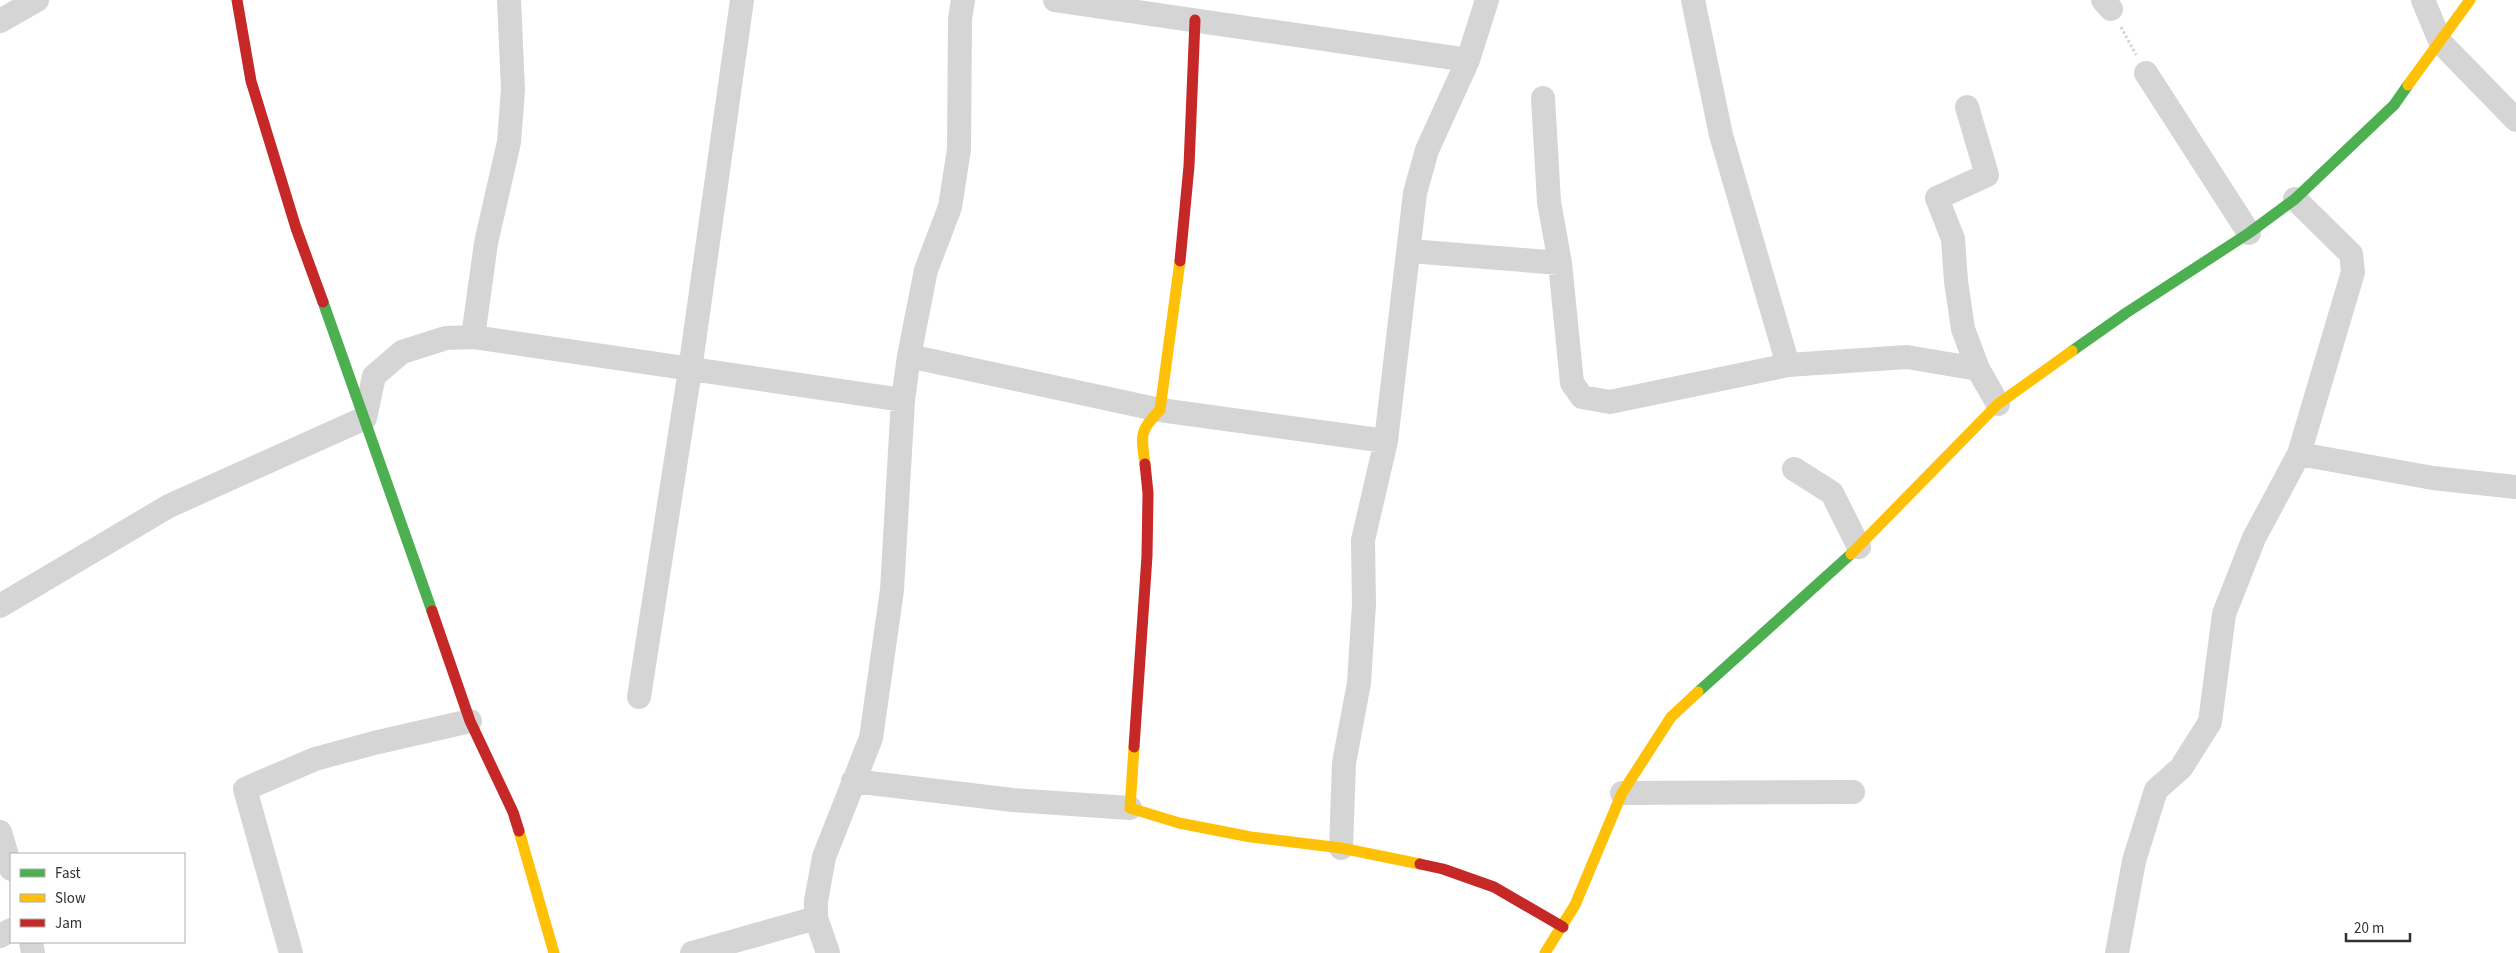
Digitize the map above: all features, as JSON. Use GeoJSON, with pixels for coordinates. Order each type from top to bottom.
{"type":"FeatureCollection","features":[{"type":"Feature","properties":{"kind":"street"},"geometry":{"type":"LineString","coordinates":[[0,22],[37,0]]}},
{"type":"Feature","properties":{"kind":"street"},"geometry":{"type":"LineString","coordinates":[[236,0],[252,81],[296,228],[365,418],[470,721],[513,812],[554,953]]}},
{"type":"Feature","properties":{"kind":"street"},"geometry":{"type":"LineString","coordinates":[[473,337],[486,243],[509,142],[513,90],[510,0]]}},
{"type":"Feature","properties":{"kind":"street"},"geometry":{"type":"LineString","coordinates":[[638,697],[690,370],[742,0]]}},
{"type":"Feature","properties":{"kind":"street"},"geometry":{"type":"LineString","coordinates":[[828,953],[816,918],[816,901],[824,857],[871,738],[892,590],[903,400],[909,356],[926,270],[950,207],[957,158],[960,19],[963,0]]}},
{"type":"Feature","properties":{"kind":"street"},"geometry":{"type":"LineString","coordinates":[[1055,0],[1468,60]]}},
{"type":"Feature","properties":{"kind":"street"},"geometry":{"type":"LineString","coordinates":[[1341,848],[1344,763],[1359,682],[1364,604],[1363,540],[1386,441],[1416,193],[1427,150],[1468,60],[1487,0]]}},
{"type":"Feature","properties":{"kind":"street"},"geometry":{"type":"LineString","coordinates":[[1692,0],[1722,135],[1788,365]]}},
{"type":"Feature","properties":{"kind":"street"},"geometry":{"type":"LineString","coordinates":[[2423,0],[2441,42],[2516,120]]}},
{"type":"Feature","properties":{"kind":"street"},"geometry":{"type":"LineString","coordinates":[[1551,951],[1575,905],[1622,793],[1671,717],[1859,546],[1998,404],[2126,313],[2249,233],[2296,199],[2394,105],[2470,0]]}},
{"type":"Feature","properties":{"kind":"street"},"geometry":{"type":"LineString","coordinates":[[1130,808],[1147,556],[1148,493],[1142,441],[1144,426],[1160,410],[1176,294],[1189,166],[1194,20]]}},
{"type":"Feature","properties":{"kind":"street"},"geometry":{"type":"LineString","coordinates":[[2146,73],[2249,233]]}},
{"type":"Feature","properties":{"kind":"street"},"geometry":{"type":"LineString","coordinates":[[1542,98],[1549,202],[1560,263],[1572,383],[1582,397],[1610,402],[1788,365],[1907,357],[1978,368]]}},
{"type":"Feature","properties":{"kind":"street"},"geometry":{"type":"LineString","coordinates":[[1967,107],[1987,175],[1937,198],[1953,239],[1956,281],[1963,329],[1978,368],[1998,404]]}},
{"type":"Feature","properties":{"kind":"street"},"geometry":{"type":"LineString","coordinates":[[2117,953],[2134,862],[2156,790],[2181,768],[2210,722],[2224,614],[2254,538],[2299,454],[2340,320],[2353,263],[2351,254],[2296,199]]}},
{"type":"Feature","properties":{"kind":"street"},"geometry":{"type":"LineString","coordinates":[[1410,251],[1560,263]]}},
{"type":"Feature","properties":{"kind":"street"},"geometry":{"type":"LineString","coordinates":[[365,418],[374,376],[402,352],[446,338],[473,337],[903,400]]}},
{"type":"Feature","properties":{"kind":"street"},"geometry":{"type":"LineString","coordinates":[[909,356],[1160,410],[1386,441]]}},
{"type":"Feature","properties":{"kind":"street"},"geometry":{"type":"LineString","coordinates":[[0,606],[169,506],[365,418]]}},
{"type":"Feature","properties":{"kind":"street"},"geometry":{"type":"LineString","coordinates":[[2299,454],[2433,478],[2516,487]]}},
{"type":"Feature","properties":{"kind":"street"},"geometry":{"type":"LineString","coordinates":[[1794,469],[1832,493],[1859,546]]}},
{"type":"Feature","properties":{"kind":"street"},"geometry":{"type":"LineString","coordinates":[[291,953],[245,789],[315,759],[374,742],[470,721]]}},
{"type":"Feature","properties":{"kind":"street"},"geometry":{"type":"LineString","coordinates":[[853,781],[1013,800],[1130,808],[1180,823],[1251,837],[1341,848],[1443,869],[1494,887],[1563,927]]}},
{"type":"Feature","properties":{"kind":"street"},"geometry":{"type":"LineString","coordinates":[[1622,793],[1853,792]]}},
{"type":"Feature","properties":{"kind":"street"},"geometry":{"type":"LineString","coordinates":[[0,832],[10,866]]}},
{"type":"Feature","properties":{"kind":"street"},"geometry":{"type":"LineString","coordinates":[[692,953],[816,918]]}},
{"type":"Feature","properties":{"kind":"path"},"geometry":{"type":"LineString","coordinates":[[2107,5],[2146,73]]}},
{"type":"Feature","properties":{"kind":"traffic: fast"},"geometry":{"type":"LineString","coordinates":[[2072,351],[2126,313],[2249,233],[2295,199],[2394,105],[2408,85]]}},
{"type":"Feature","properties":{"kind":"traffic: fast"},"geometry":{"type":"LineString","coordinates":[[323,302],[432,611]]}},
{"type":"Feature","properties":{"kind":"traffic: fast"},"geometry":{"type":"LineString","coordinates":[[1698,692],[1851,554]]}},
{"type":"Feature","properties":{"kind":"traffic: slow"},"geometry":{"type":"LineString","coordinates":[[2408,85],[2470,0]]}},
{"type":"Feature","properties":{"kind":"traffic: slow"},"geometry":{"type":"LineString","coordinates":[[1145,464],[1143,434],[1148,423],[1160,410],[1180,261]]}},
{"type":"Feature","properties":{"kind":"traffic: slow"},"geometry":{"type":"LineString","coordinates":[[1851,554],[1998,404],[2072,351]]}},
{"type":"Feature","properties":{"kind":"traffic: slow"},"geometry":{"type":"LineString","coordinates":[[1545,953],[1575,905],[1622,793],[1671,717],[1698,692]]}},
{"type":"Feature","properties":{"kind":"traffic: slow"},"geometry":{"type":"LineString","coordinates":[[1134,747],[1130,808],[1179,823],[1251,837],[1341,848],[1420,864]]}},
{"type":"Feature","properties":{"kind":"traffic: slow"},"geometry":{"type":"LineString","coordinates":[[519,831],[554,953]]}},
{"type":"Feature","properties":{"kind":"traffic: jam"},"geometry":{"type":"LineString","coordinates":[[237,0],[251,81],[296,228],[323,302]]}},
{"type":"Feature","properties":{"kind":"traffic: jam"},"geometry":{"type":"LineString","coordinates":[[1180,261],[1189,166],[1195,20]]}},
{"type":"Feature","properties":{"kind":"traffic: jam"},"geometry":{"type":"LineString","coordinates":[[1134,747],[1147,556],[1148,493],[1145,464]]}},
{"type":"Feature","properties":{"kind":"traffic: jam"},"geometry":{"type":"LineString","coordinates":[[432,611],[470,721],[513,812],[519,831]]}},
{"type":"Feature","properties":{"kind":"traffic: jam"},"geometry":{"type":"LineString","coordinates":[[1420,864],[1443,869],[1494,887],[1563,927]]}}]}
